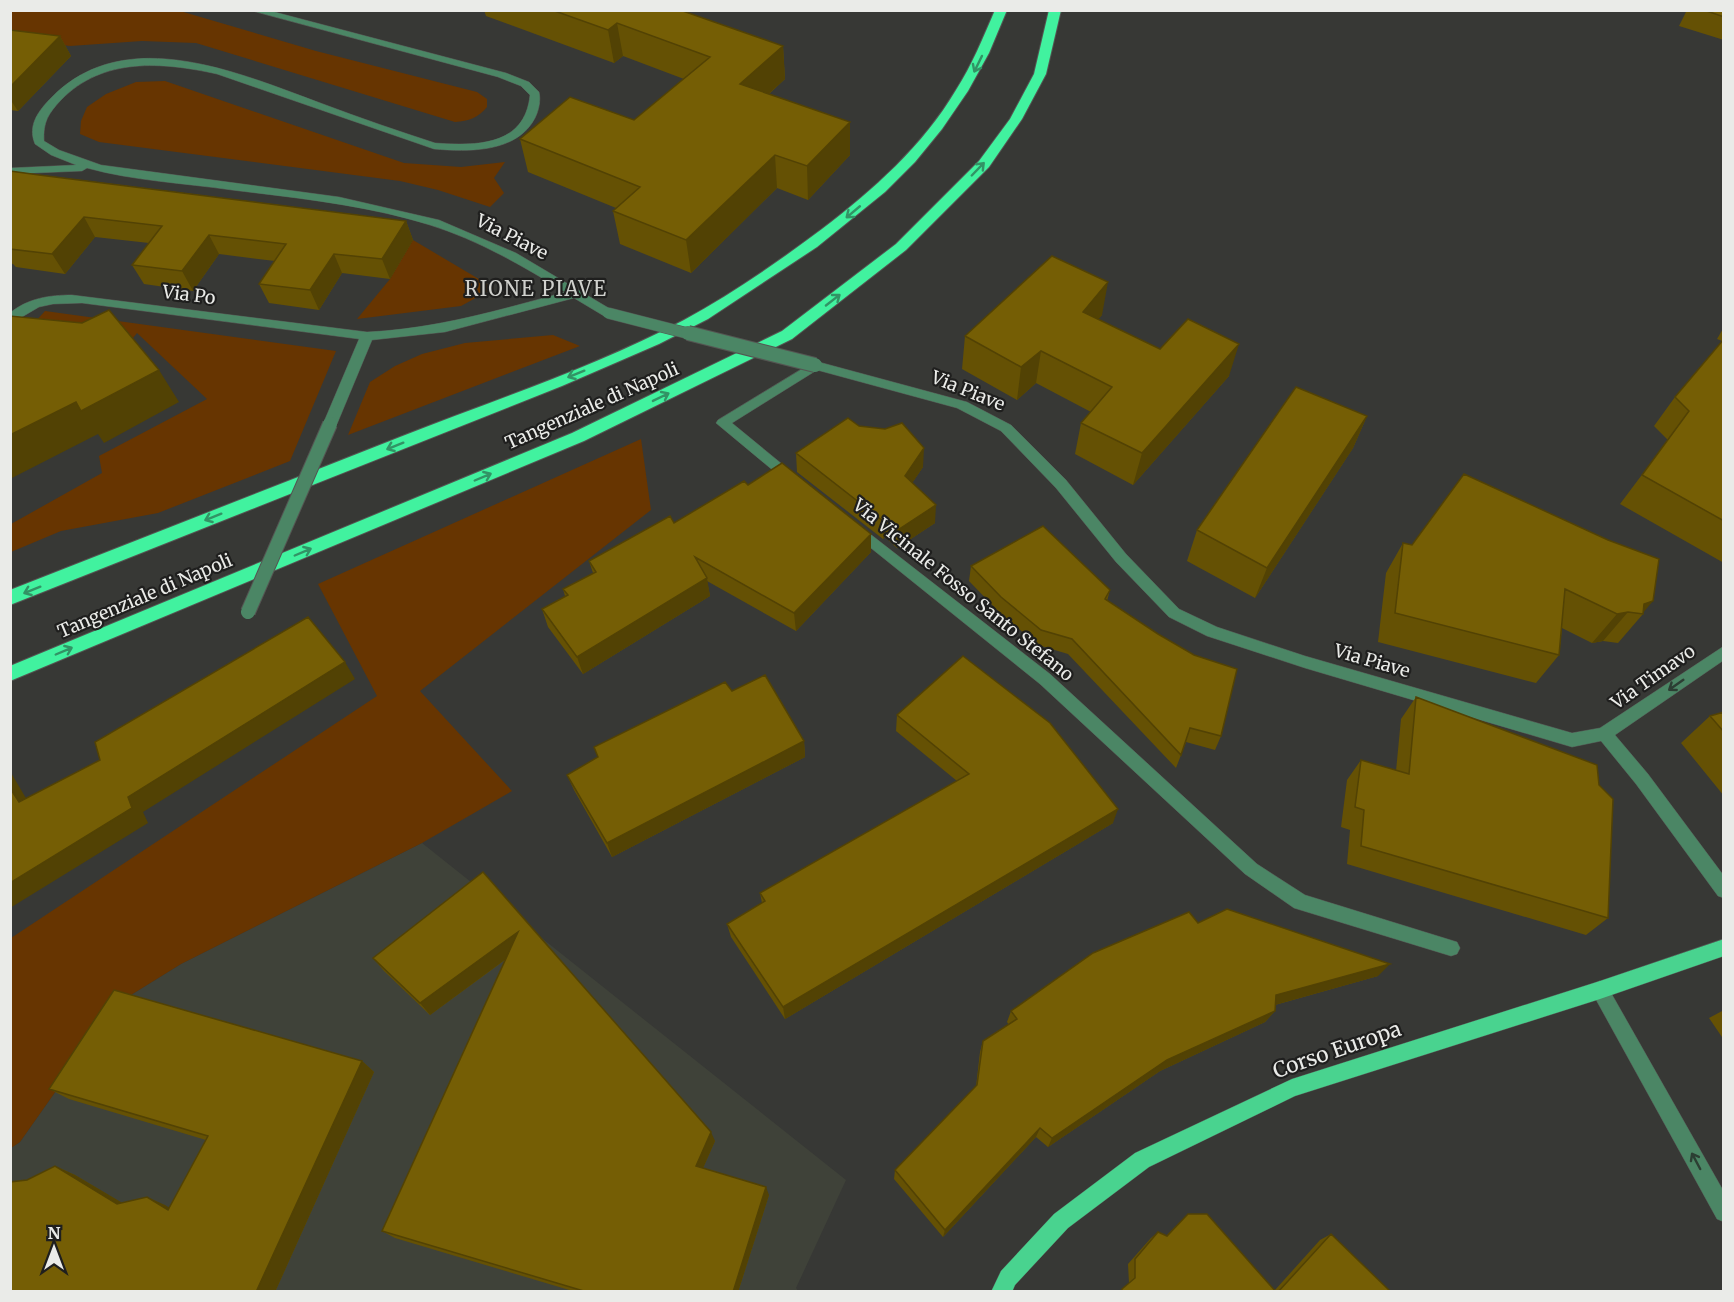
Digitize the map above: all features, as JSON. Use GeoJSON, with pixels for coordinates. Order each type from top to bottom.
{"type":"FeatureCollection","features":[{"type":"Feature","properties":{"kind":"highway","name":"Tangenziale di Napoli"},"geometry":{"type":"LineString","coordinates":[[10,598],[578,374],[677,330],[707,313],[804,249],[843,220],[885,184],[922,146],[953,108],[976,70],[1001,10]]}},
{"type":"Feature","properties":{"kind":"highway","name":"Tangenziale di Napoli"},"geometry":{"type":"LineString","coordinates":[[10,674],[578,437],[787,335],[901,247],[984,164],[1017,119],[1040,74],[1055,10]]}},
{"type":"Feature","properties":{"kind":"main road","name":"Corso Europa"},"geometry":{"type":"LineString","coordinates":[[1006,1287],[1061,1221],[1142,1160],[1292,1088],[1600,990],[1724,947]]}},
{"type":"Feature","properties":{"kind":"street","name":"Via Piave"},"geometry":{"type":"LineString","coordinates":[[254,10],[502,75],[525,84],[535,94],[536,104],[532,116],[528,124],[506,140],[462,149],[434,146],[250,81],[167,62],[126,62],[90,74],[74,83],[60,95],[38,124],[39,142],[50,151],[67,159],[131,173],[341,201],[411,215],[489,243],[608,313],[916,391],[962,405],[1006,428],[1061,484],[1151,592],[1174,613],[1212,632],[1572,740],[1604,734]]}},
{"type":"Feature","properties":{"kind":"street"},"geometry":{"type":"LineString","coordinates":[[10,171],[102,167]]}},
{"type":"Feature","properties":{"kind":"street","name":"Via Po"},"geometry":{"type":"LineString","coordinates":[[10,320],[32,304],[56,298],[82,299],[368,336],[391,337],[576,293]]}},
{"type":"Feature","properties":{"kind":"street"},"geometry":{"type":"LineString","coordinates":[[248,612],[368,336]]}},
{"type":"Feature","properties":{"kind":"street"},"geometry":{"type":"LineString","coordinates":[[807,490],[723,423],[814,365]]}},
{"type":"Feature","properties":{"kind":"street","name":"Via Vicinale Fosso Santo Stefano"},"geometry":{"type":"LineString","coordinates":[[844,519],[1045,679],[1251,870],[1300,902],[1451,948]]}},
{"type":"Feature","properties":{"kind":"street","name":"Via Timavo"},"geometry":{"type":"LineString","coordinates":[[1604,734],[1724,652]]}},
{"type":"Feature","properties":{"kind":"street"},"geometry":{"type":"LineString","coordinates":[[1604,734],[1642,778],[1724,890]]}},
{"type":"Feature","properties":{"kind":"street"},"geometry":{"type":"LineString","coordinates":[[1600,990],[1724,1212]]}},
{"type":"Feature","properties":{"kind":"shaded area"},"geometry":{"type":"Polygon","coordinates":[[[10,11],[180,11],[316,51],[477,92],[487,99],[487,107],[473,118],[455,122],[196,43],[142,41],[70,46],[45,43],[11,48],[10,11]]]}},
{"type":"Feature","properties":{"kind":"shaded area"},"geometry":{"type":"Polygon","coordinates":[[[165,81],[404,163],[461,167],[505,162],[494,178],[504,193],[490,207],[438,190],[400,181],[99,142],[80,134],[81,121],[87,107],[106,94],[136,82],[165,81]]]}},
{"type":"Feature","properties":{"kind":"shaded area"},"geometry":{"type":"Polygon","coordinates":[[[413,240],[494,288],[461,306],[357,319],[390,279],[413,240]]]}},
{"type":"Feature","properties":{"kind":"shaded area"},"geometry":{"type":"Polygon","coordinates":[[[45,311],[336,351],[290,461],[158,513],[61,531],[11,552],[11,524],[102,473],[99,456],[207,399],[137,333],[129,343],[12,347],[45,311]]]}},
{"type":"Feature","properties":{"kind":"shaded area"},"geometry":{"type":"Polygon","coordinates":[[[553,335],[580,346],[348,435],[370,382],[395,366],[422,354],[465,343],[553,335]]]}},
{"type":"Feature","properties":{"kind":"shaded area"},"geometry":{"type":"Polygon","coordinates":[[[641,439],[651,510],[420,691],[512,791],[422,843],[181,964],[118,1003],[20,1142],[11,1148],[11,938],[377,696],[318,584],[641,439]]]}},
{"type":"Feature","properties":{"kind":"shaded area"},"geometry":{"type":"Polygon","coordinates":[[[422,843],[846,1180],[796,1288],[798,1291],[11,1292],[10,1148],[20,1142],[118,1003],[181,964],[422,843]]]}},
{"type":"Feature","properties":{"kind":"building"},"geometry":{"type":"Polygon","coordinates":[[[552,10],[680,10],[783,46],[740,84],[850,122],[807,166],[775,155],[686,240],[613,211],[640,187],[520,139],[570,97],[634,120],[710,57],[617,23],[608,30],[552,10]]]}},
{"type":"Feature","properties":{"kind":"building"},"geometry":{"type":"Polygon","coordinates":[[[1704,10],[1724,10],[1724,17],[1704,10]]]}},
{"type":"Feature","properties":{"kind":"building"},"geometry":{"type":"Polygon","coordinates":[[[10,30],[60,36],[10,87],[10,30]]]}},
{"type":"Feature","properties":{"kind":"building"},"geometry":{"type":"Polygon","coordinates":[[[10,171],[406,221],[382,259],[334,254],[310,290],[259,284],[286,244],[209,235],[182,271],[132,265],[162,226],[84,217],[52,254],[10,249],[10,171]]]}},
{"type":"Feature","properties":{"kind":"building"},"geometry":{"type":"Polygon","coordinates":[[[1052,256],[1108,282],[1083,312],[1160,349],[1188,319],[1239,344],[1142,453],[1081,423],[1112,387],[1041,351],[1021,367],[965,336],[1052,256]]]}},
{"type":"Feature","properties":{"kind":"building"},"geometry":{"type":"Polygon","coordinates":[[[109,310],[159,370],[81,411],[76,402],[10,435],[10,316],[82,323],[109,310]]]}},
{"type":"Feature","properties":{"kind":"building"},"geometry":{"type":"Polygon","coordinates":[[[1724,339],[1724,521],[1642,475],[1689,411],[1675,397],[1724,339]]]}},
{"type":"Feature","properties":{"kind":"building"},"geometry":{"type":"Polygon","coordinates":[[[1296,387],[1367,416],[1267,568],[1197,530],[1296,387]]]}},
{"type":"Feature","properties":{"kind":"building"},"geometry":{"type":"Polygon","coordinates":[[[848,418],[859,426],[885,429],[902,423],[924,448],[905,476],[936,505],[898,530],[885,519],[883,521],[796,453],[848,418]]]}},
{"type":"Feature","properties":{"kind":"building"},"geometry":{"type":"Polygon","coordinates":[[[782,463],[871,534],[794,613],[695,557],[707,578],[577,657],[542,609],[568,595],[563,589],[596,572],[589,561],[670,516],[674,523],[744,481],[748,485],[782,463]]]}},
{"type":"Feature","properties":{"kind":"building"},"geometry":{"type":"Polygon","coordinates":[[[1464,474],[1608,540],[1659,559],[1653,601],[1644,604],[1643,614],[1628,612],[1617,614],[1565,589],[1559,655],[1395,613],[1403,543],[1412,545],[1464,474]]]}},
{"type":"Feature","properties":{"kind":"building"},"geometry":{"type":"Polygon","coordinates":[[[1043,526],[1110,590],[1105,599],[1194,655],[1237,669],[1221,736],[1190,728],[1181,755],[1072,639],[1041,630],[1001,597],[971,566],[1043,526]]]}},
{"type":"Feature","properties":{"kind":"building"},"geometry":{"type":"Polygon","coordinates":[[[308,617],[345,662],[128,797],[132,808],[10,883],[10,788],[19,802],[100,760],[95,742],[308,617]]]}},
{"type":"Feature","properties":{"kind":"building"},"geometry":{"type":"Polygon","coordinates":[[[963,656],[1050,723],[1118,809],[783,1007],[727,924],[765,901],[760,893],[969,774],[897,715],[963,656]]]}},
{"type":"Feature","properties":{"kind":"building"},"geometry":{"type":"Polygon","coordinates":[[[765,675],[804,741],[607,843],[567,775],[598,757],[594,747],[725,682],[732,691],[765,675]]]}},
{"type":"Feature","properties":{"kind":"building"},"geometry":{"type":"Polygon","coordinates":[[[1416,697],[1597,765],[1599,785],[1613,799],[1608,918],[1361,846],[1364,810],[1355,807],[1361,760],[1409,774],[1416,697]]]}},
{"type":"Feature","properties":{"kind":"building"},"geometry":{"type":"Polygon","coordinates":[[[1724,712],[1724,732],[1710,716],[1724,712]]]}},
{"type":"Feature","properties":{"kind":"building"},"geometry":{"type":"Polygon","coordinates":[[[483,872],[711,1132],[696,1166],[766,1187],[733,1292],[587,1292],[382,1231],[518,932],[420,1003],[373,958],[483,872]]]}},
{"type":"Feature","properties":{"kind":"building"},"geometry":{"type":"Polygon","coordinates":[[[1227,909],[1390,964],[1276,995],[1275,1011],[1167,1060],[1052,1138],[1040,1128],[945,1230],[895,1170],[977,1085],[983,1041],[1017,1019],[1011,1011],[1093,953],[1189,912],[1198,923],[1227,909]]]}},
{"type":"Feature","properties":{"kind":"building"},"geometry":{"type":"Polygon","coordinates":[[[114,990],[362,1061],[256,1292],[10,1292],[10,1182],[27,1180],[55,1166],[117,1204],[147,1197],[168,1210],[208,1136],[49,1089],[114,990]]]}},
{"type":"Feature","properties":{"kind":"building"},"geometry":{"type":"Polygon","coordinates":[[[1188,1214],[1207,1214],[1276,1292],[1122,1292],[1122,1289],[1135,1278],[1135,1259],[1158,1232],[1167,1236],[1188,1214]]]}},
{"type":"Feature","properties":{"kind":"building"},"geometry":{"type":"Polygon","coordinates":[[[1331,1234],[1391,1292],[1278,1292],[1331,1234]]]}},
{"type":"Feature","properties":{"kind":"district","name":"RIONE PIAVE"},"geometry":{"type":"Point","coordinates":[536,289]}}]}
